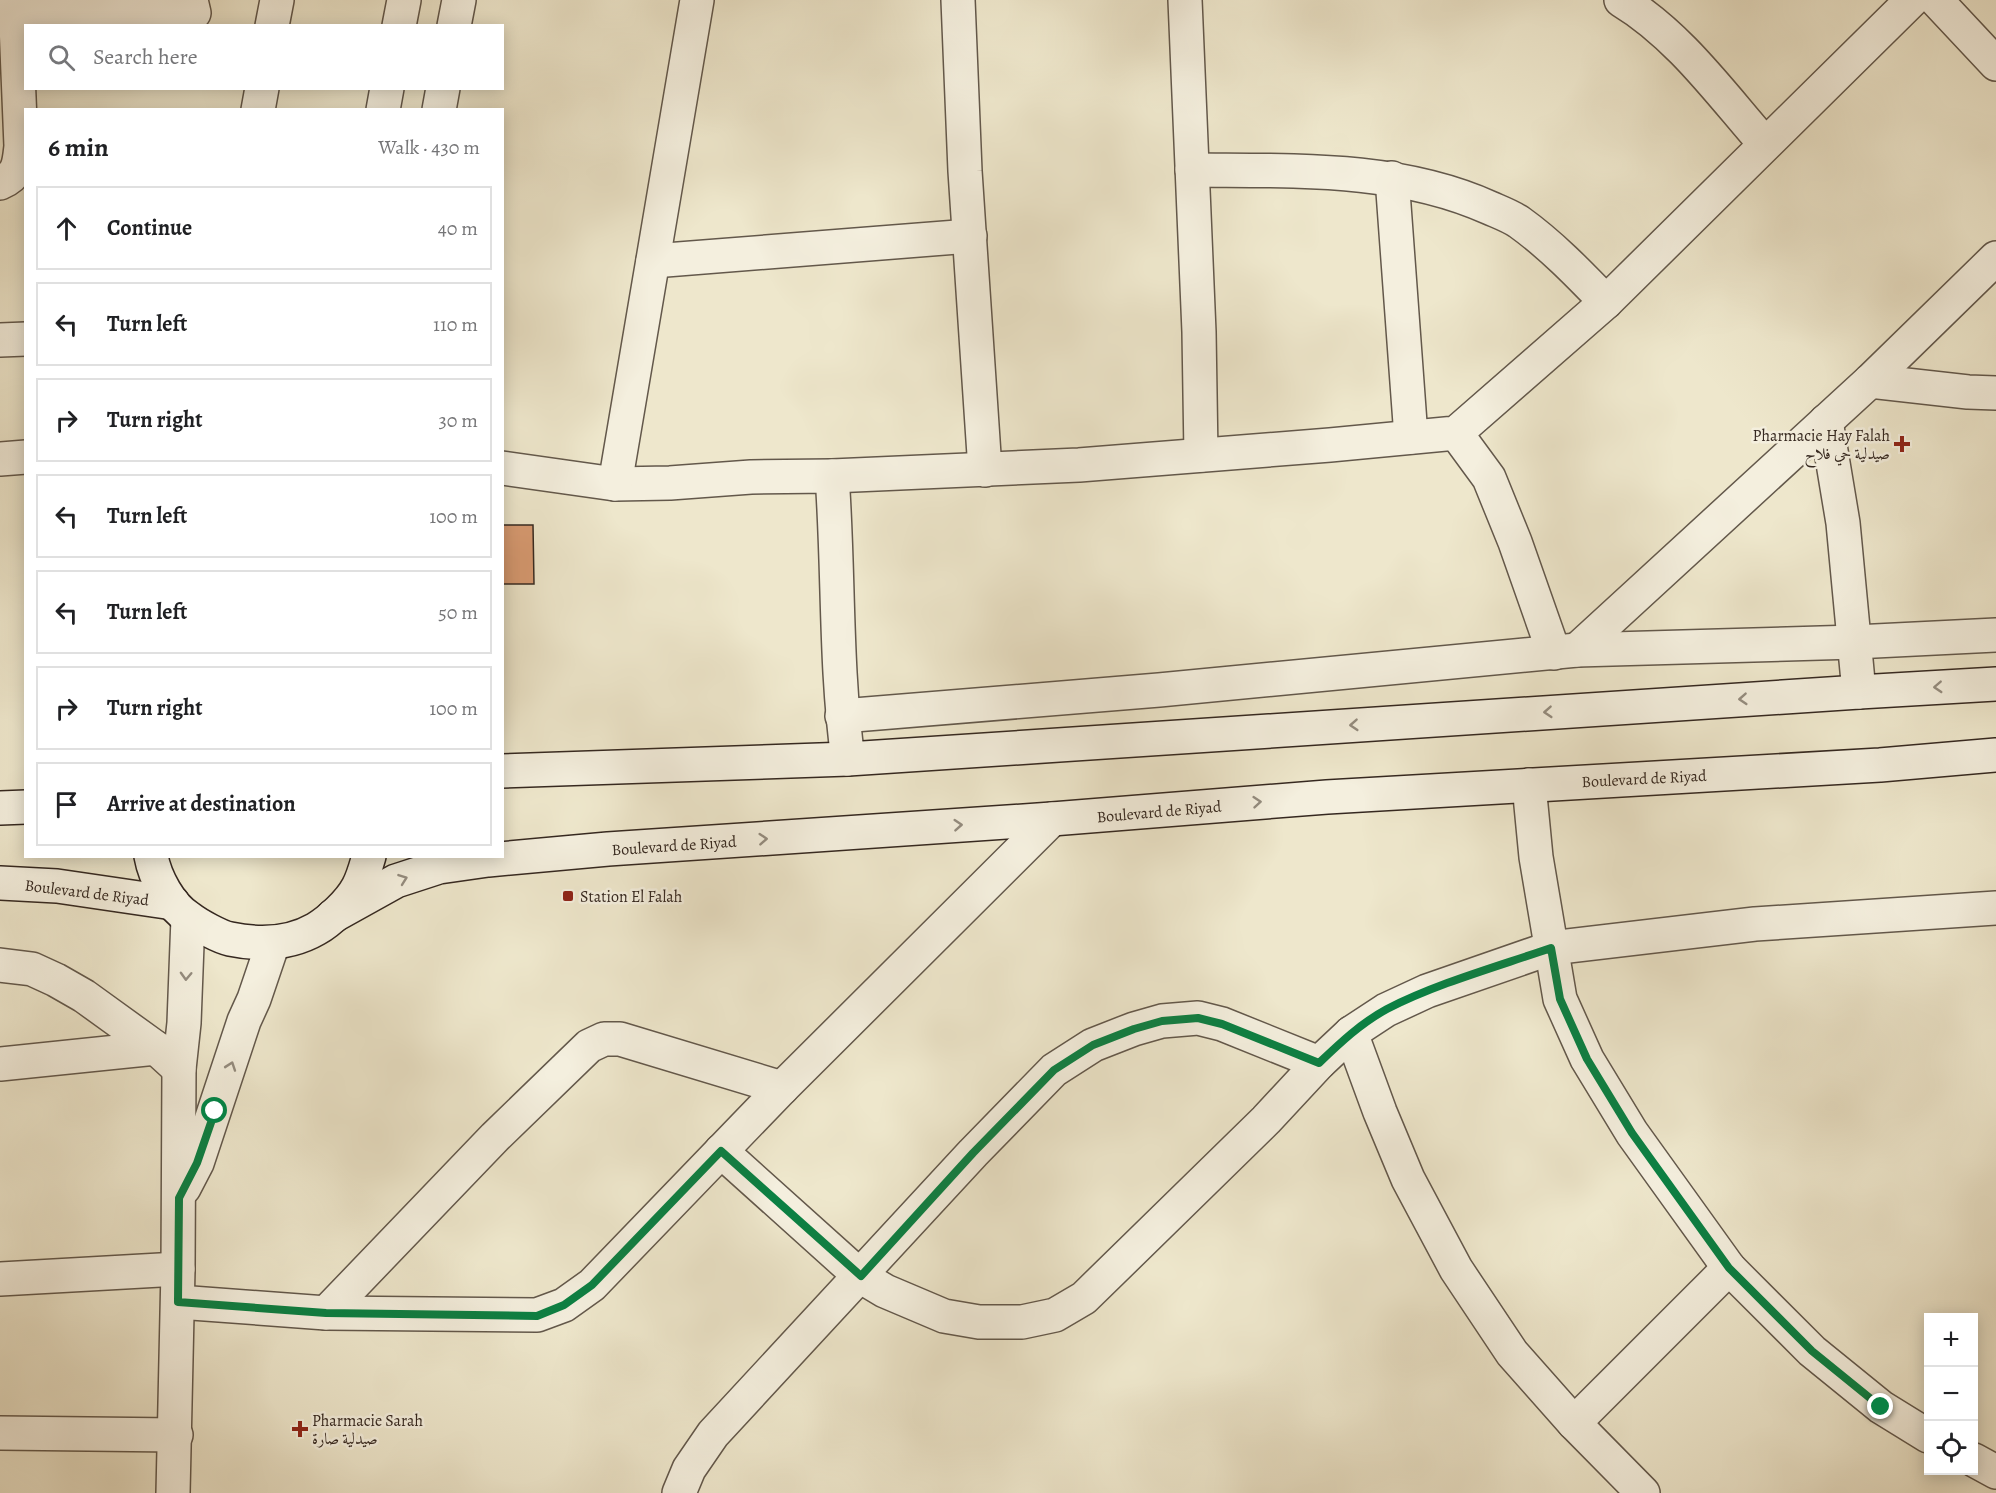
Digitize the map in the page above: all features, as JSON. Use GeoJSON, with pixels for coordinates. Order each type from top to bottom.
{"type":"FeatureCollection","features":[{"type":"Feature","properties":{"kind":"street"},"geometry":{"type":"LineString","coordinates":[[272,24],[277,0]]}},
{"type":"Feature","properties":{"kind":"street"},"geometry":{"type":"LineString","coordinates":[[399,24],[404,0]]}},
{"type":"Feature","properties":{"kind":"street"},"geometry":{"type":"LineString","coordinates":[[454,24],[459,0]]}},
{"type":"Feature","properties":{"kind":"street"},"geometry":{"type":"LineString","coordinates":[[615,484],[697,0]]}},
{"type":"Feature","properties":{"kind":"street"},"geometry":{"type":"LineString","coordinates":[[958,0],[965,171],[985,470]]}},
{"type":"Feature","properties":{"kind":"street"},"geometry":{"type":"LineString","coordinates":[[1185,0],[1201,455]]}},
{"type":"Feature","properties":{"kind":"street"},"geometry":{"type":"LineString","coordinates":[[1621,0],[1651,20],[1675,41],[1765,144]]}},
{"type":"Feature","properties":{"kind":"street"},"geometry":{"type":"LineString","coordinates":[[504,468],[615,484],[670,483],[751,477],[832,476],[1079,465],[1330,446],[1456,433],[1606,302],[1912,0]]}},
{"type":"Feature","properties":{"kind":"street"},"geometry":{"type":"LineString","coordinates":[[1936,0],[1996,64]]}},
{"type":"Feature","properties":{"kind":"street"},"geometry":{"type":"LineString","coordinates":[[0,183],[9,180],[18,168],[20,157],[10,11],[144,10],[197,13]]}},
{"type":"Feature","properties":{"kind":"street"},"geometry":{"type":"LineString","coordinates":[[258,108],[262,90]]}},
{"type":"Feature","properties":{"kind":"street"},"geometry":{"type":"LineString","coordinates":[[383,108],[387,90]]}},
{"type":"Feature","properties":{"kind":"street"},"geometry":{"type":"LineString","coordinates":[[439,108],[443,90]]}},
{"type":"Feature","properties":{"kind":"street"},"geometry":{"type":"LineString","coordinates":[[1192,170],[1301,171],[1392,178],[1439,189],[1472,200],[1517,220],[1560,254],[1606,302]]}},
{"type":"Feature","properties":{"kind":"street"},"geometry":{"type":"LineString","coordinates":[[1392,178],[1411,437]]}},
{"type":"Feature","properties":{"kind":"street"},"geometry":{"type":"LineString","coordinates":[[653,261],[970,236]]}},
{"type":"Feature","properties":{"kind":"street"},"geometry":{"type":"LineString","coordinates":[[1565,652],[1870,381],[1996,258]]}},
{"type":"Feature","properties":{"kind":"street"},"geometry":{"type":"LineString","coordinates":[[0,340],[24,339]]}},
{"type":"Feature","properties":{"kind":"street"},"geometry":{"type":"LineString","coordinates":[[1870,381],[1996,393]]}},
{"type":"Feature","properties":{"kind":"street"},"geometry":{"type":"LineString","coordinates":[[1826,421],[1843,523],[1859,692]]}},
{"type":"Feature","properties":{"kind":"street"},"geometry":{"type":"LineString","coordinates":[[1456,433],[1489,478],[1565,652]]}},
{"type":"Feature","properties":{"kind":"street"},"geometry":{"type":"LineString","coordinates":[[0,459],[24,458]]}},
{"type":"Feature","properties":{"kind":"street"},"geometry":{"type":"LineString","coordinates":[[832,476],[837,536],[842,716],[848,759]]}},
{"type":"Feature","properties":{"kind":"street"},"geometry":{"type":"LineString","coordinates":[[842,716],[1159,690],[1565,652],[1996,635]]}},
{"type":"Feature","properties":{"kind":"street"},"geometry":{"type":"LineString","coordinates":[[504,771],[848,759],[1996,684]]}},
{"type":"Feature","properties":{"kind":"street","name":"Boulevard de Riyad"},"geometry":{"type":"LineString","coordinates":[[333,916],[396,881],[439,867],[488,860],[1327,797],[1869,765],[1996,755]]}},
{"type":"Feature","properties":{"kind":"street"},"geometry":{"type":"LineString","coordinates":[[1529,785],[1536,857],[1560,999],[1587,1059],[1632,1133],[1729,1268],[1812,1351],[1881,1407],[1924,1433]]}},
{"type":"Feature","properties":{"kind":"street"},"geometry":{"type":"LineString","coordinates":[[0,808],[24,807]]}},
{"type":"Feature","properties":{"kind":"street"},"geometry":{"type":"LineString","coordinates":[[178,1302],[326,1313],[537,1316],[564,1305],[592,1285],[782,1088],[1052,819]]}},
{"type":"Feature","properties":{"kind":"street"},"geometry":{"type":"LineString","coordinates":[[151,858],[154,871],[181,911],[228,939],[273,943],[295,939],[315,930],[333,916],[357,888],[368,858]]}},
{"type":"Feature","properties":{"kind":"street","name":"Boulevard de Riyad"},"geometry":{"type":"LineString","coordinates":[[0,883],[57,886],[181,911]]}},
{"type":"Feature","properties":{"kind":"street"},"geometry":{"type":"LineString","coordinates":[[721,1151],[861,1276],[885,1291],[944,1316],[979,1322],[1022,1323],[1055,1315],[1084,1298],[1266,1120],[1319,1063],[1351,1033],[1386,1010],[1427,991],[1551,948],[1755,924],[1996,908]]}},
{"type":"Feature","properties":{"kind":"street"},"geometry":{"type":"LineString","coordinates":[[173,1493],[176,1435],[179,1198],[167,1059],[184,1023],[181,911]]}},
{"type":"Feature","properties":{"kind":"street"},"geometry":{"type":"LineString","coordinates":[[179,1198],[197,1163],[273,943]]}},
{"type":"Feature","properties":{"kind":"street"},"geometry":{"type":"LineString","coordinates":[[0,965],[32,969],[56,980],[84,996],[167,1059]]}},
{"type":"Feature","properties":{"kind":"street"},"geometry":{"type":"LineString","coordinates":[[679,1493],[689,1469],[713,1434],[973,1153],[1054,1070],[1093,1045],[1134,1029],[1162,1021],[1198,1018],[1222,1024],[1319,1063]]}},
{"type":"Feature","properties":{"kind":"street"},"geometry":{"type":"LineString","coordinates":[[1351,1033],[1408,1179],[1456,1269],[1512,1353],[1574,1423],[1643,1493]]}},
{"type":"Feature","properties":{"kind":"street"},"geometry":{"type":"LineString","coordinates":[[326,1313],[495,1137],[589,1046],[604,1039],[620,1039],[782,1088]]}},
{"type":"Feature","properties":{"kind":"street"},"geometry":{"type":"LineString","coordinates":[[0,1064],[167,1059]]}},
{"type":"Feature","properties":{"kind":"street"},"geometry":{"type":"LineString","coordinates":[[1574,1423],[1729,1268]]}},
{"type":"Feature","properties":{"kind":"street"},"geometry":{"type":"LineString","coordinates":[[0,1279],[178,1269]]}},
{"type":"Feature","properties":{"kind":"street"},"geometry":{"type":"LineString","coordinates":[[0,1433],[176,1435]]}},
{"type":"Feature","properties":{"kind":"street"},"geometry":{"type":"LineString","coordinates":[[1978,1462],[1996,1472]]}},
{"type":"Feature","properties":{"kind":"building"},"geometry":{"type":"Polygon","coordinates":[[[504,525],[533,525],[534,584],[504,584],[504,525]]]}},
{"type":"Feature","properties":{"kind":"place","name":"Pharmacie Hay Falah صيدلية حي فلاح"},"geometry":{"type":"Point","coordinates":[1902,444]}},
{"type":"Feature","properties":{"kind":"place","name":"Station El Falah"},"geometry":{"type":"Point","coordinates":[568,896]}},
{"type":"Feature","properties":{"kind":"place","name":"Pharmacie Sarah صيدلية صارة"},"geometry":{"type":"Point","coordinates":[300,1429]}},
{"type":"Feature","properties":{"kind":"route"},"geometry":{"type":"LineString","coordinates":[[215,1111],[197,1163],[179,1198],[178,1302],[326,1313],[537,1316],[564,1305],[592,1285],[721,1151],[861,1276],[973,1153],[1054,1070],[1093,1045],[1162,1021],[1198,1018],[1222,1024],[1319,1063],[1351,1033],[1386,1010],[1427,991],[1551,948],[1560,999],[1587,1059],[1632,1133],[1729,1268],[1812,1351],[1881,1407]]}}]}
